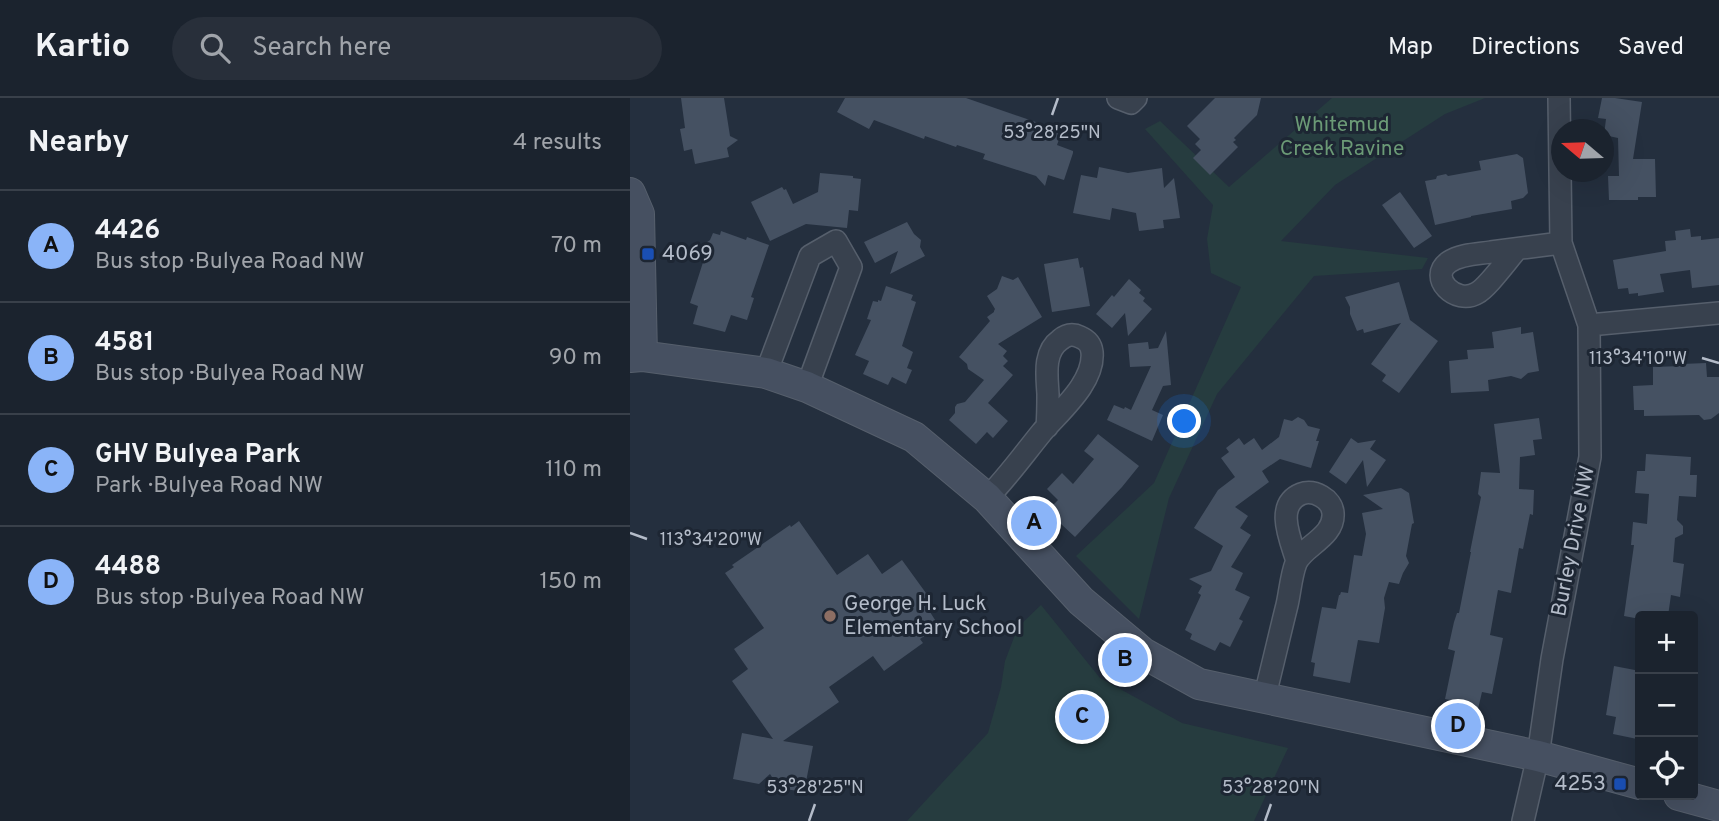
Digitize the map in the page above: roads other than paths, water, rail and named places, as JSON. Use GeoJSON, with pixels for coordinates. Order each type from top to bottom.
{"type":"FeatureCollection","features":[{"type":"Feature","properties":{"kind":"street"},"geometry":{"type":"LineString","coordinates":[[1118,98],[1131,103],[1136,98]]}},
{"type":"Feature","properties":{"kind":"street","name":"Burley Drive NW"},"geometry":{"type":"LineString","coordinates":[[1523,821],[1538,756],[1552,659],[1590,457],[1589,325],[1561,243],[1559,98]]}},
{"type":"Feature","properties":{"kind":"street"},"geometry":{"type":"LineString","coordinates":[[630,193],[639,214],[636,356],[766,373],[807,387],[914,437],[987,498],[1081,601],[1143,653],[1199,684],[1538,756],[1635,783]]}},
{"type":"Feature","properties":{"kind":"street"},"geometry":{"type":"LineString","coordinates":[[766,373],[810,256],[836,241],[850,267],[807,387]]}},
{"type":"Feature","properties":{"kind":"street"},"geometry":{"type":"LineString","coordinates":[[1517,249],[1561,243]]}},
{"type":"Feature","properties":{"kind":"street"},"geometry":{"type":"LineString","coordinates":[[1589,325],[1719,313]]}},
{"type":"Feature","properties":{"kind":"street"},"geometry":{"type":"LineString","coordinates":[[987,498],[1047,427]]}},
{"type":"Feature","properties":{"kind":"street"},"geometry":{"type":"LineString","coordinates":[[1264,699],[1297,561]]}},
{"type":"Feature","properties":{"kind":"street"},"geometry":{"type":"LineString","coordinates":[[1697,800],[1719,806]]}},
{"type":"Feature","properties":{"kind":"place","name":"4069"},"geometry":{"type":"Point","coordinates":[648,254]}},
{"type":"Feature","properties":{"kind":"place","name":"4426"},"geometry":{"type":"Point","coordinates":[1034,523]}},
{"type":"Feature","properties":{"kind":"place","name":"George H. Luck Elementary School"},"geometry":{"type":"Point","coordinates":[830,616]}},
{"type":"Feature","properties":{"kind":"place","name":"4581"},"geometry":{"type":"Point","coordinates":[1125,660]}},
{"type":"Feature","properties":{"kind":"place","name":"GHV Bulyea Park"},"geometry":{"type":"Point","coordinates":[1082,717]}},
{"type":"Feature","properties":{"kind":"place","name":"4488"},"geometry":{"type":"Point","coordinates":[1458,726]}},
{"type":"Feature","properties":{"kind":"place","name":"4253"},"geometry":{"type":"Point","coordinates":[1620,784]}},
{"type":"Feature","properties":{"kind":"park label","name":"Whitemud Creek Ravine"},"geometry":{"type":"Point","coordinates":[1342,137]}}]}
